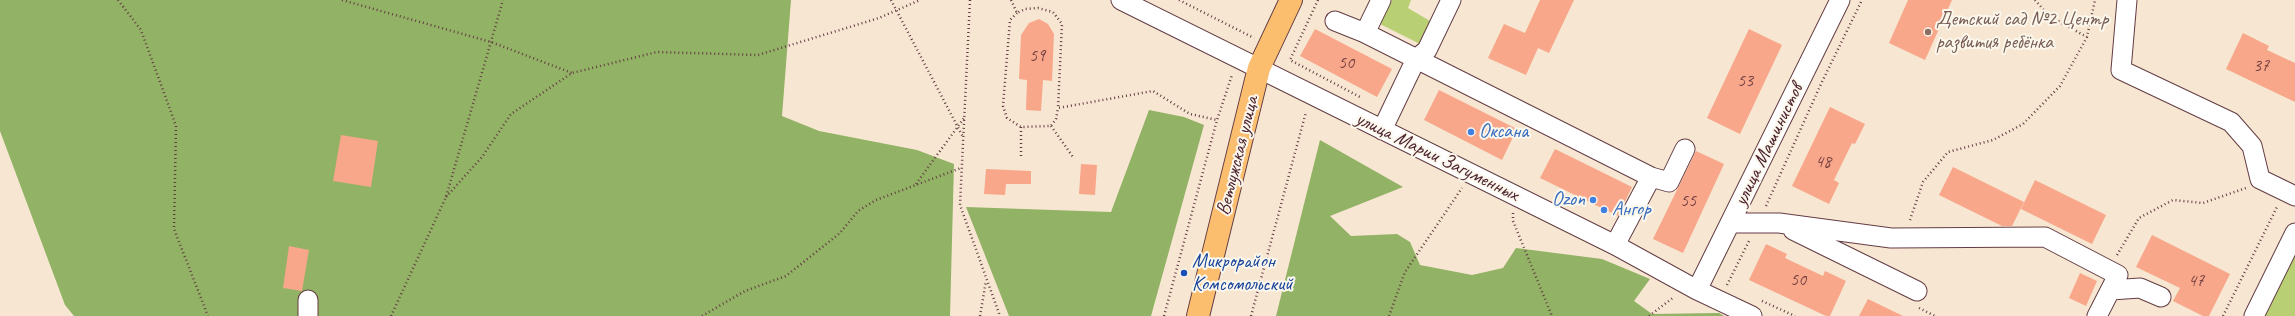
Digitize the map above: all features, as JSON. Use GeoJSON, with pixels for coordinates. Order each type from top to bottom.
{"type":"FeatureCollection","features":[{"type":"Feature","properties":{"kind":"main road","name":"Ветлужская улица"},"geometry":{"type":"LineString","coordinates":[[1198,316],[1259,68],[1291,0]]}},
{"type":"Feature","properties":{"kind":"street","name":"улица Марии Загуменных"},"geometry":{"type":"LineString","coordinates":[[1121,0],[1614,245],[1697,290],[1752,316]]}},
{"type":"Feature","properties":{"kind":"street"},"geometry":{"type":"LineString","coordinates":[[1365,33],[1382,0]]}},
{"type":"Feature","properties":{"kind":"street"},"geometry":{"type":"LineString","coordinates":[[1382,130],[1416,60],[1427,50],[1451,0]]}},
{"type":"Feature","properties":{"kind":"street","name":"улица Машинистов"},"geometry":{"type":"LineString","coordinates":[[1697,290],[1840,0]]}},
{"type":"Feature","properties":{"kind":"street"},"geometry":{"type":"LineString","coordinates":[[2127,0],[2121,70],[2231,122],[2252,146],[2260,178],[2290,194]]}},
{"type":"Feature","properties":{"kind":"street"},"geometry":{"type":"LineString","coordinates":[[1335,21],[1365,33],[1651,177],[1669,182],[1685,149]]}},
{"type":"Feature","properties":{"kind":"street"},"geometry":{"type":"LineString","coordinates":[[1614,245],[1651,177]]}},
{"type":"Feature","properties":{"kind":"street"},"geometry":{"type":"LineString","coordinates":[[1731,223],[1779,224],[1891,238],[2045,237],[2118,275],[2097,316]]}},
{"type":"Feature","properties":{"kind":"street"},"geometry":{"type":"LineString","coordinates":[[1779,224],[1917,291]]}},
{"type":"Feature","properties":{"kind":"street"},"geometry":{"type":"LineString","coordinates":[[2254,316],[2295,232]]}},
{"type":"Feature","properties":{"kind":"street"},"geometry":{"type":"LineString","coordinates":[[2111,290],[2140,288],[2161,297]]}},
{"type":"Feature","properties":{"kind":"path"},"geometry":{"type":"LineString","coordinates":[[118,0],[141,30],[176,126],[174,229],[208,316]]}},
{"type":"Feature","properties":{"kind":"path"},"geometry":{"type":"LineString","coordinates":[[342,0],[491,42],[572,73]]}},
{"type":"Feature","properties":{"kind":"path"},"geometry":{"type":"LineString","coordinates":[[390,316],[446,197],[503,0]]}},
{"type":"Feature","properties":{"kind":"path"},"geometry":{"type":"LineString","coordinates":[[891,0],[963,137]]}},
{"type":"Feature","properties":{"kind":"path"},"geometry":{"type":"LineString","coordinates":[[446,197],[482,157],[511,114],[572,73],[657,52],[758,55],[897,12],[920,0]]}},
{"type":"Feature","properties":{"kind":"path"},"geometry":{"type":"LineString","coordinates":[[970,0],[960,205],[1000,316]]}},
{"type":"Feature","properties":{"kind":"path"},"geometry":{"type":"LineString","coordinates":[[1011,0],[1017,12]]}},
{"type":"Feature","properties":{"kind":"path"},"geometry":{"type":"LineString","coordinates":[[1179,0],[1254,38]]}},
{"type":"Feature","properties":{"kind":"path"},"geometry":{"type":"LineString","coordinates":[[1290,60],[1318,0]]}},
{"type":"Feature","properties":{"kind":"path"},"geometry":{"type":"LineString","coordinates":[[1719,300],[1758,223],[1821,84],[1862,0]]}},
{"type":"Feature","properties":{"kind":"path"},"geometry":{"type":"LineString","coordinates":[[2035,0],[2049,16],[2087,38]]}},
{"type":"Feature","properties":{"kind":"path"},"geometry":{"type":"LineString","coordinates":[[1904,238],[1923,182],[1948,152],[1993,140],[2023,124],[2060,86],[2087,38],[2095,0]]}},
{"type":"Feature","properties":{"kind":"path"},"geometry":{"type":"LineString","coordinates":[[1038,8],[1053,12],[1062,24],[1058,108],[1056,118],[1051,126],[1021,127],[1007,118],[1003,106],[1010,20],[1017,12],[1025,9],[1038,8]]}},
{"type":"Feature","properties":{"kind":"path"},"geometry":{"type":"LineString","coordinates":[[1164,316],[1217,120],[1238,59]]}},
{"type":"Feature","properties":{"kind":"path"},"geometry":{"type":"LineString","coordinates":[[1058,108],[1153,91],[1190,114],[1217,120]]}},
{"type":"Feature","properties":{"kind":"path"},"geometry":{"type":"LineString","coordinates":[[1251,316],[1310,94]]}},
{"type":"Feature","properties":{"kind":"path"},"geometry":{"type":"LineString","coordinates":[[916,185],[964,118]]}},
{"type":"Feature","properties":{"kind":"path"},"geometry":{"type":"LineString","coordinates":[[1051,126],[1074,157]]}},
{"type":"Feature","properties":{"kind":"path"},"geometry":{"type":"LineString","coordinates":[[1021,127],[1021,157]]}},
{"type":"Feature","properties":{"kind":"path"},"geometry":{"type":"LineString","coordinates":[[702,316],[745,291],[786,276],[840,233],[858,210],[876,200],[962,168]]}},
{"type":"Feature","properties":{"kind":"path"},"geometry":{"type":"LineString","coordinates":[[1389,316],[1405,272],[1471,174]]}},
{"type":"Feature","properties":{"kind":"path"},"geometry":{"type":"LineString","coordinates":[[2108,270],[2138,218],[2173,200],[2203,203],[2240,191],[2260,178]]}},
{"type":"Feature","properties":{"kind":"path"},"geometry":{"type":"LineString","coordinates":[[1512,194],[1513,222],[1552,316]]}},
{"type":"Feature","properties":{"kind":"path"},"geometry":{"type":"LineString","coordinates":[[2223,316],[2290,194]]}},
{"type":"Feature","properties":{"kind":"path"},"geometry":{"type":"LineString","coordinates":[[980,316],[987,279]]}},
{"type":"Feature","properties":{"kind":"green space"},"geometry":{"type":"Polygon","coordinates":[[[0,0],[791,0],[782,116],[819,131],[917,150],[954,164],[950,316],[74,316],[65,305],[0,131],[0,0]]]}},
{"type":"Feature","properties":{"kind":"green space"},"geometry":{"type":"Polygon","coordinates":[[[1392,0],[1411,0],[1408,8],[1430,21],[1422,45],[1380,24],[1392,0]]]}},
{"type":"Feature","properties":{"kind":"green space"},"geometry":{"type":"Polygon","coordinates":[[[1149,110],[1184,117],[1204,125],[1151,316],[1009,316],[966,207],[1111,212],[1149,110]]]}},
{"type":"Feature","properties":{"kind":"green space"},"geometry":{"type":"Polygon","coordinates":[[[1320,140],[1403,187],[1330,216],[1351,236],[1397,234],[1410,242],[1420,265],[1472,275],[1503,268],[1516,248],[1602,259],[1650,279],[1634,301],[1652,314],[1719,313],[1724,316],[1276,316],[1320,140]]]}},
{"type":"Feature","properties":{"kind":"green space"},"geometry":{"type":"Polygon","coordinates":[[[2295,253],[2295,316],[2265,316],[2295,253]]]}},
{"type":"Feature","properties":{"kind":"building"},"geometry":{"type":"Polygon","coordinates":[[[1540,0],[1574,0],[1549,53],[1538,48],[1526,75],[1488,58],[1504,24],[1525,33],[1540,0]]]}},
{"type":"Feature","properties":{"kind":"building"},"geometry":{"type":"Polygon","coordinates":[[[1908,0],[1952,0],[1925,60],[1889,43],[1908,0]]]}},
{"type":"Feature","properties":{"kind":"building"},"geometry":{"type":"Polygon","coordinates":[[[1039,19],[1048,24],[1054,34],[1052,81],[1043,80],[1041,111],[1026,110],[1027,80],[1019,79],[1021,35],[1029,23],[1039,19]]]}},
{"type":"Feature","properties":{"kind":"building"},"geometry":{"type":"Polygon","coordinates":[[[1315,29],[1392,69],[1377,97],[1300,56],[1315,29]]]}},
{"type":"Feature","properties":{"kind":"building"},"geometry":{"type":"Polygon","coordinates":[[[1749,29],[1782,45],[1740,134],[1707,118],[1749,29]]]}},
{"type":"Feature","properties":{"kind":"building"},"geometry":{"type":"Polygon","coordinates":[[[2243,33],[2269,46],[2267,50],[2295,63],[2295,102],[2226,69],[2243,33]]]}},
{"type":"Feature","properties":{"kind":"building"},"geometry":{"type":"Polygon","coordinates":[[[1439,90],[1517,129],[1502,160],[1424,120],[1439,90]]]}},
{"type":"Feature","properties":{"kind":"building"},"geometry":{"type":"Polygon","coordinates":[[[1830,107],[1865,124],[1855,144],[1852,143],[1834,180],[1839,183],[1829,204],[1792,186],[1830,107]]]}},
{"type":"Feature","properties":{"kind":"building"},"geometry":{"type":"Polygon","coordinates":[[[341,135],[378,141],[371,187],[333,181],[341,135]]]}},
{"type":"Feature","properties":{"kind":"building"},"geometry":{"type":"Polygon","coordinates":[[[1555,149],[1632,187],[1618,216],[1540,178],[1555,149]]]}},
{"type":"Feature","properties":{"kind":"building"},"geometry":{"type":"Polygon","coordinates":[[[1696,151],[1724,164],[1683,253],[1653,239],[1696,151]]]}},
{"type":"Feature","properties":{"kind":"building"},"geometry":{"type":"Polygon","coordinates":[[[1081,164],[1097,165],[1095,195],[1079,194],[1081,164]]]}},
{"type":"Feature","properties":{"kind":"building"},"geometry":{"type":"Polygon","coordinates":[[[1953,167],[2024,202],[2012,226],[2002,226],[1939,195],[1953,167]]]}},
{"type":"Feature","properties":{"kind":"building"},"geometry":{"type":"Polygon","coordinates":[[[986,169],[1031,171],[1031,184],[1006,184],[1005,195],[984,194],[986,169]]]}},
{"type":"Feature","properties":{"kind":"building"},"geometry":{"type":"Polygon","coordinates":[[[2035,180],[2106,215],[2092,244],[2021,209],[2035,180]]]}},
{"type":"Feature","properties":{"kind":"building"},"geometry":{"type":"Polygon","coordinates":[[[2152,235],[2230,274],[2209,316],[2203,316],[2173,301],[2180,288],[2136,267],[2152,235]]]}},
{"type":"Feature","properties":{"kind":"building"},"geometry":{"type":"Polygon","coordinates":[[[1766,244],[1787,254],[1785,258],[1823,276],[1825,271],[1846,281],[1830,316],[1826,316],[1749,280],[1766,244]]]}},
{"type":"Feature","properties":{"kind":"building"},"geometry":{"type":"Polygon","coordinates":[[[289,246],[309,250],[302,291],[283,288],[289,246]]]}},
{"type":"Feature","properties":{"kind":"building"},"geometry":{"type":"Polygon","coordinates":[[[2080,273],[2097,281],[2086,306],[2069,298],[2080,273]]]}},
{"type":"Feature","properties":{"kind":"building"},"geometry":{"type":"Polygon","coordinates":[[[1868,299],[1903,316],[1859,316],[1868,299]]]}},
{"type":"Feature","properties":{"kind":"place","name":"Детский сад №2 Центр развития ребёнка"},"geometry":{"type":"Point","coordinates":[1928,32]}},
{"type":"Feature","properties":{"kind":"place","name":"Оксана"},"geometry":{"type":"Point","coordinates":[1471,132]}},
{"type":"Feature","properties":{"kind":"place","name":"Ozon"},"geometry":{"type":"Point","coordinates":[1593,200]}},
{"type":"Feature","properties":{"kind":"place","name":"Ангор"},"geometry":{"type":"Point","coordinates":[1604,210]}},
{"type":"Feature","properties":{"kind":"place","name":"Микрорайон Комсомольский"},"geometry":{"type":"Point","coordinates":[1184,273]}}]}
